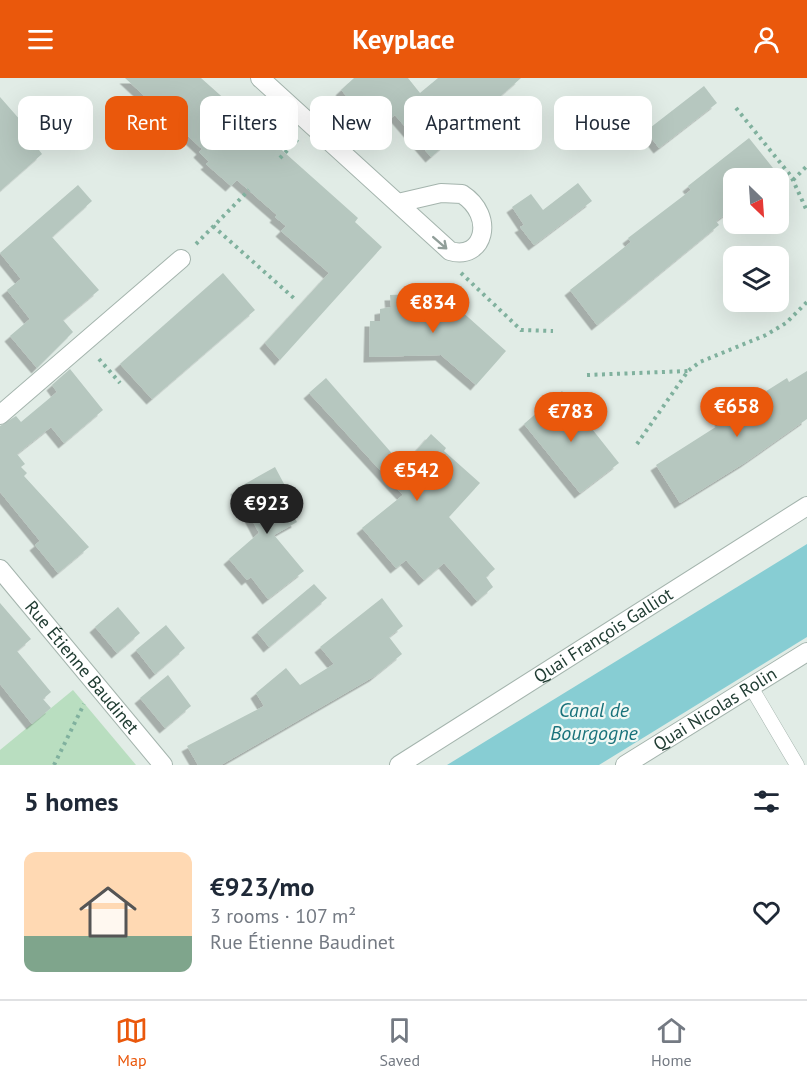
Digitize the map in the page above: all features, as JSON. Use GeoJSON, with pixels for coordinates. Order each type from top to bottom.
{"type":"FeatureCollection","features":[{"type":"Feature","properties":{"kind":"street"},"geometry":{"type":"LineString","coordinates":[[260,78],[450,251],[461,252],[469,249],[483,233],[483,218],[468,198],[462,194],[441,193],[398,202]]}},
{"type":"Feature","properties":{"kind":"street"},"geometry":{"type":"LineString","coordinates":[[0,415],[181,259]]}},
{"type":"Feature","properties":{"kind":"street","name":"Quai François Galliot"},"geometry":{"type":"LineString","coordinates":[[399,765],[807,506]]}},
{"type":"Feature","properties":{"kind":"street","name":"Rue Étienne Baudinet"},"geometry":{"type":"LineString","coordinates":[[0,569],[163,765]]}},
{"type":"Feature","properties":{"kind":"street","name":"Quai Nicolas Rolin"},"geometry":{"type":"LineString","coordinates":[[625,765],[807,652]]}},
{"type":"Feature","properties":{"kind":"lane"},"geometry":{"type":"LineString","coordinates":[[751,687],[797,765]]}},
{"type":"Feature","properties":{"kind":"path"},"geometry":{"type":"LineString","coordinates":[[736,108],[793,180],[807,211]]}},
{"type":"Feature","properties":{"kind":"path"},"geometry":{"type":"LineString","coordinates":[[793,180],[807,166]]}},
{"type":"Feature","properties":{"kind":"path"},"geometry":{"type":"LineString","coordinates":[[181,259],[249,190]]}},
{"type":"Feature","properties":{"kind":"path"},"geometry":{"type":"LineString","coordinates":[[213,226],[296,300]]}},
{"type":"Feature","properties":{"kind":"path"},"geometry":{"type":"LineString","coordinates":[[450,251],[463,277],[520,330],[554,331]]}},
{"type":"Feature","properties":{"kind":"path"},"geometry":{"type":"LineString","coordinates":[[637,444],[688,371],[700,362],[786,323],[807,303]]}},
{"type":"Feature","properties":{"kind":"path"},"geometry":{"type":"LineString","coordinates":[[103,363],[120,383]]}},
{"type":"Feature","properties":{"kind":"path"},"geometry":{"type":"LineString","coordinates":[[586,375],[688,371]]}},
{"type":"Feature","properties":{"kind":"path"},"geometry":{"type":"LineString","coordinates":[[54,765],[86,700],[100,689]]}},
{"type":"Feature","properties":{"kind":"green space"},"geometry":{"type":"Polygon","coordinates":[[[73,690],[136,765],[0,765],[0,750],[73,690]]]}},
{"type":"Feature","properties":{"kind":"water","name":"Canal de Bourgogne"},"geometry":{"type":"Polygon","coordinates":[[[807,544],[807,637],[599,765],[447,765],[807,544]]]}},
{"type":"Feature","properties":{"kind":"building"},"geometry":{"type":"Polygon","coordinates":[[[125,78],[201,78],[221,96],[200,96],[200,147],[188,136],[188,96],[145,96],[125,78]]]}},
{"type":"Feature","properties":{"kind":"building"},"geometry":{"type":"Polygon","coordinates":[[[354,78],[408,78],[420,93],[438,78],[521,78],[500,96],[404,96],[404,126],[395,115],[392,117],[392,96],[346,96],[341,90],[354,78]]]}},
{"type":"Feature","properties":{"kind":"building"},"geometry":{"type":"Polygon","coordinates":[[[704,86],[717,103],[659,148],[652,139],[652,126],[704,86]]]}},
{"type":"Feature","properties":{"kind":"building"},"geometry":{"type":"Polygon","coordinates":[[[0,97],[18,118],[18,150],[39,150],[42,154],[0,191],[0,97]]]}},
{"type":"Feature","properties":{"kind":"building"},"geometry":{"type":"Polygon","coordinates":[[[749,138],[773,168],[723,168],[723,216],[716,221],[719,225],[597,325],[570,290],[631,242],[628,238],[691,190],[688,186],[749,138]]]}},
{"type":"Feature","properties":{"kind":"building"},"geometry":{"type":"Polygon","coordinates":[[[201,150],[282,150],[358,218],[355,222],[382,247],[280,360],[265,343],[329,273],[281,231],[286,226],[275,217],[277,215],[237,180],[231,186],[206,164],[209,162],[199,152],[201,150]]]}},
{"type":"Feature","properties":{"kind":"building"},"geometry":{"type":"Polygon","coordinates":[[[425,150],[439,150],[431,157],[425,150]]]}},
{"type":"Feature","properties":{"kind":"building"},"geometry":{"type":"Polygon","coordinates":[[[578,183],[592,201],[534,245],[520,227],[524,225],[512,207],[531,194],[543,210],[578,183]]]}},
{"type":"Feature","properties":{"kind":"building"},"geometry":{"type":"Polygon","coordinates":[[[78,185],[92,201],[52,237],[99,290],[63,320],[73,332],[37,368],[10,336],[30,319],[7,290],[21,279],[0,253],[78,185]]]}},
{"type":"Feature","properties":{"kind":"building"},"geometry":{"type":"Polygon","coordinates":[[[223,273],[255,310],[152,399],[120,364],[223,273]]]}},
{"type":"Feature","properties":{"kind":"building"},"geometry":{"type":"Polygon","coordinates":[[[441,293],[506,351],[476,385],[441,355],[369,357],[370,321],[380,321],[380,309],[391,307],[390,295],[441,293]]]}},
{"type":"Feature","properties":{"kind":"building"},"geometry":{"type":"Polygon","coordinates":[[[70,369],[103,410],[64,443],[51,427],[17,454],[25,464],[21,467],[27,473],[24,476],[89,547],[58,573],[35,545],[40,541],[0,492],[0,426],[16,416],[21,422],[57,392],[52,385],[70,369]]]}},
{"type":"Feature","properties":{"kind":"building"},"geometry":{"type":"Polygon","coordinates":[[[807,371],[807,419],[746,462],[680,503],[656,465],[722,423],[720,420],[787,378],[789,382],[807,371]]]}},
{"type":"Feature","properties":{"kind":"building"},"geometry":{"type":"Polygon","coordinates":[[[326,378],[403,466],[431,434],[446,448],[444,451],[480,483],[449,517],[495,569],[486,577],[493,587],[477,601],[444,563],[424,580],[406,560],[396,568],[362,528],[403,495],[309,393],[326,378]]]}},
{"type":"Feature","properties":{"kind":"building"},"geometry":{"type":"Polygon","coordinates":[[[562,391],[619,463],[580,493],[524,424],[562,391]]]}},
{"type":"Feature","properties":{"kind":"building"},"geometry":{"type":"Polygon","coordinates":[[[275,467],[290,495],[284,498],[297,522],[274,535],[304,571],[268,599],[251,577],[247,580],[229,559],[259,533],[236,489],[275,467]]]}},
{"type":"Feature","properties":{"kind":"building"},"geometry":{"type":"Polygon","coordinates":[[[314,584],[327,598],[269,647],[257,632],[314,584]]]}},
{"type":"Feature","properties":{"kind":"building"},"geometry":{"type":"Polygon","coordinates":[[[382,598],[403,626],[389,637],[402,654],[375,676],[221,765],[198,765],[187,746],[264,706],[256,693],[286,668],[300,685],[334,664],[320,647],[382,598]]]}},
{"type":"Feature","properties":{"kind":"building"},"geometry":{"type":"Polygon","coordinates":[[[0,603],[31,639],[17,651],[51,692],[43,699],[51,708],[32,724],[0,684],[0,603]]]}},
{"type":"Feature","properties":{"kind":"building"},"geometry":{"type":"Polygon","coordinates":[[[118,607],[140,633],[117,653],[95,627],[118,607]]]}},
{"type":"Feature","properties":{"kind":"building"},"geometry":{"type":"Polygon","coordinates":[[[166,625],[185,648],[155,674],[136,650],[166,625]]]}},
{"type":"Feature","properties":{"kind":"building"},"geometry":{"type":"Polygon","coordinates":[[[168,675],[191,706],[165,728],[140,698],[168,675]]]}}]}
